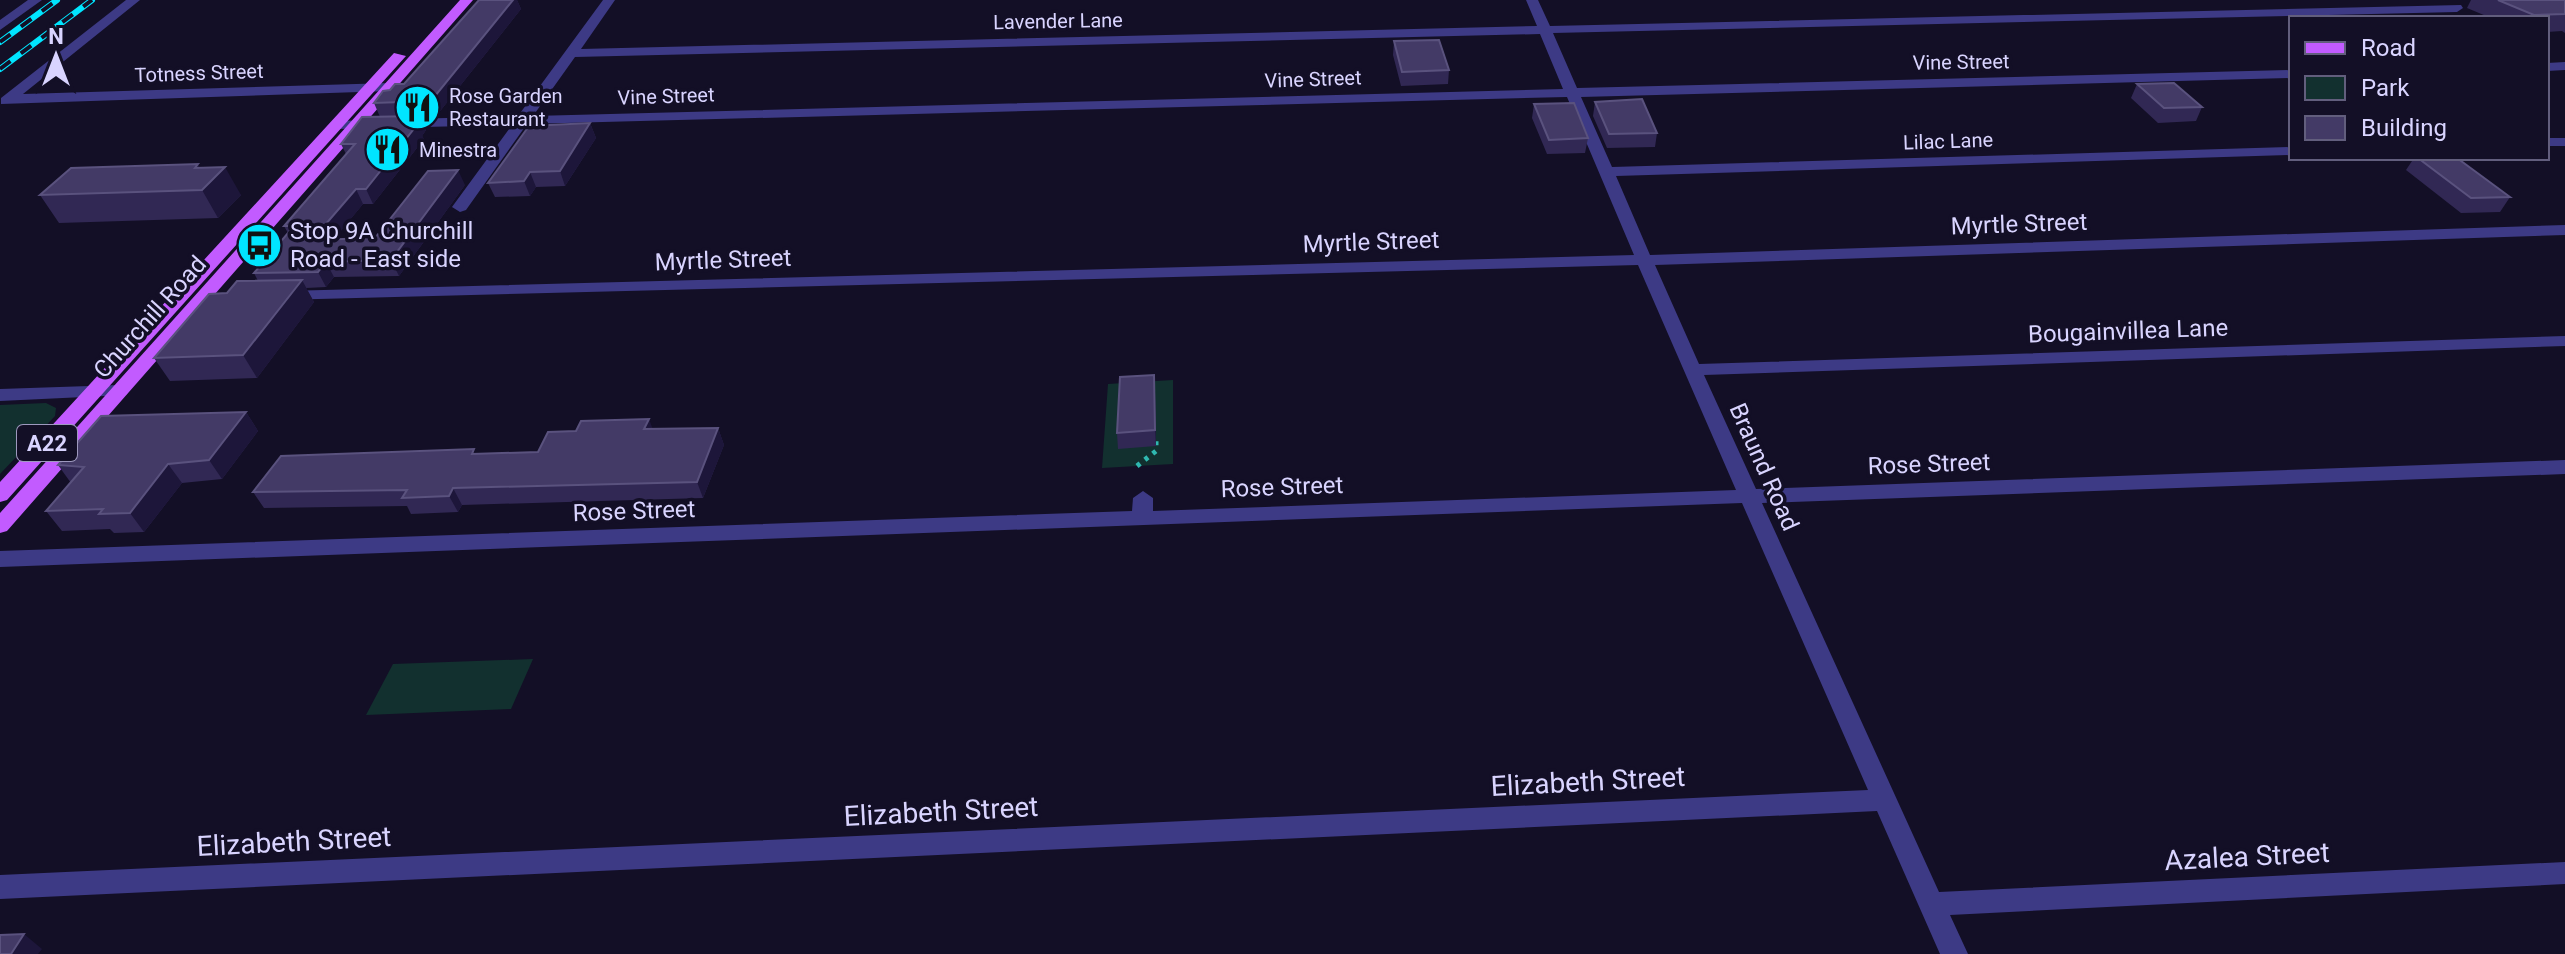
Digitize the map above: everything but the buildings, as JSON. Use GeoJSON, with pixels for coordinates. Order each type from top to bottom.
{"type":"FeatureCollection","features":[{"type":"Feature","properties":{"kind":"main road","name":"Churchill Road"},"geometry":{"type":"LineString","coordinates":[[0,495],[449,0]]}},
{"type":"Feature","properties":{"kind":"main road","name":"Churchill Road"},"geometry":{"type":"LineString","coordinates":[[0,526],[467,0]]}},
{"type":"Feature","properties":{"kind":"street"},"geometry":{"type":"LineString","coordinates":[[3,22],[36,0]]}},
{"type":"Feature","properties":{"kind":"street"},"geometry":{"type":"LineString","coordinates":[[5,102],[134,0]]}},
{"type":"Feature","properties":{"kind":"street"},"geometry":{"type":"LineString","coordinates":[[460,207],[609,0]]}},
{"type":"Feature","properties":{"kind":"street","name":"Braund Road"},"geometry":{"type":"LineString","coordinates":[[1532,0],[1692,370],[1954,954]]}},
{"type":"Feature","properties":{"kind":"street"},"geometry":{"type":"LineString","coordinates":[[2444,0],[2469,16]]}},
{"type":"Feature","properties":{"kind":"street","name":"Lavender Lane"},"geometry":{"type":"LineString","coordinates":[[572,53],[2457,8]]}},
{"type":"Feature","properties":{"kind":"street","name":"Vine Street"},"geometry":{"type":"LineString","coordinates":[[337,125],[2289,74]]}},
{"type":"Feature","properties":{"kind":"street","name":"Totness Street"},"geometry":{"type":"LineString","coordinates":[[5,102],[390,87]]}},
{"type":"Feature","properties":{"kind":"street","name":"Lilac Lane"},"geometry":{"type":"LineString","coordinates":[[1606,172],[2289,151]]}},
{"type":"Feature","properties":{"kind":"street","name":"Myrtle Street"},"geometry":{"type":"LineString","coordinates":[[269,297],[1645,260],[2565,230]]}},
{"type":"Feature","properties":{"kind":"street"},"geometry":{"type":"LineString","coordinates":[[178,299],[221,298]]}},
{"type":"Feature","properties":{"kind":"street","name":"Bougainvillea Lane"},"geometry":{"type":"LineString","coordinates":[[1692,370],[2565,341]]}},
{"type":"Feature","properties":{"kind":"street"},"geometry":{"type":"LineString","coordinates":[[0,395],[119,391]]}},
{"type":"Feature","properties":{"kind":"street","name":"Rose Street"},"geometry":{"type":"LineString","coordinates":[[0,559],[1142,508],[1749,497],[2565,467]]}},
{"type":"Feature","properties":{"kind":"street","name":"Elizabeth Street"},"geometry":{"type":"LineString","coordinates":[[0,887],[1885,800]]}},
{"type":"Feature","properties":{"kind":"street","name":"Azalea Street"},"geometry":{"type":"LineString","coordinates":[[1931,904],[2565,873]]}},
{"type":"Feature","properties":{"kind":"path"},"geometry":{"type":"LineString","coordinates":[[1137,466],[1156,451],[1156,437]]}},
{"type":"Feature","properties":{"kind":"green space"},"geometry":{"type":"Polygon","coordinates":[[[1173,380],[1173,464],[1102,468],[1108,384],[1173,380]]]}},
{"type":"Feature","properties":{"kind":"green space"},"geometry":{"type":"Polygon","coordinates":[[[46,403],[56,408],[55,416],[0,474],[0,405],[46,403]]]}},
{"type":"Feature","properties":{"kind":"green space"},"geometry":{"type":"Polygon","coordinates":[[[533,659],[511,709],[366,715],[393,664],[533,659]]]}},
{"type":"Feature","properties":{"kind":"railway"},"geometry":{"type":"LineString","coordinates":[[0,42],[57,0]]}},
{"type":"Feature","properties":{"kind":"railway"},"geometry":{"type":"LineString","coordinates":[[0,69],[92,0]]}},
{"type":"Feature","properties":{"kind":"place","name":"Rose Garden Restaurant"},"geometry":{"type":"Point","coordinates":[418,108]}},
{"type":"Feature","properties":{"kind":"place","name":"Minestra"},"geometry":{"type":"Point","coordinates":[388,150]}},
{"type":"Feature","properties":{"kind":"place","name":"Stop 9A Churchill Road - East side"},"geometry":{"type":"Point","coordinates":[259,245]}}]}
